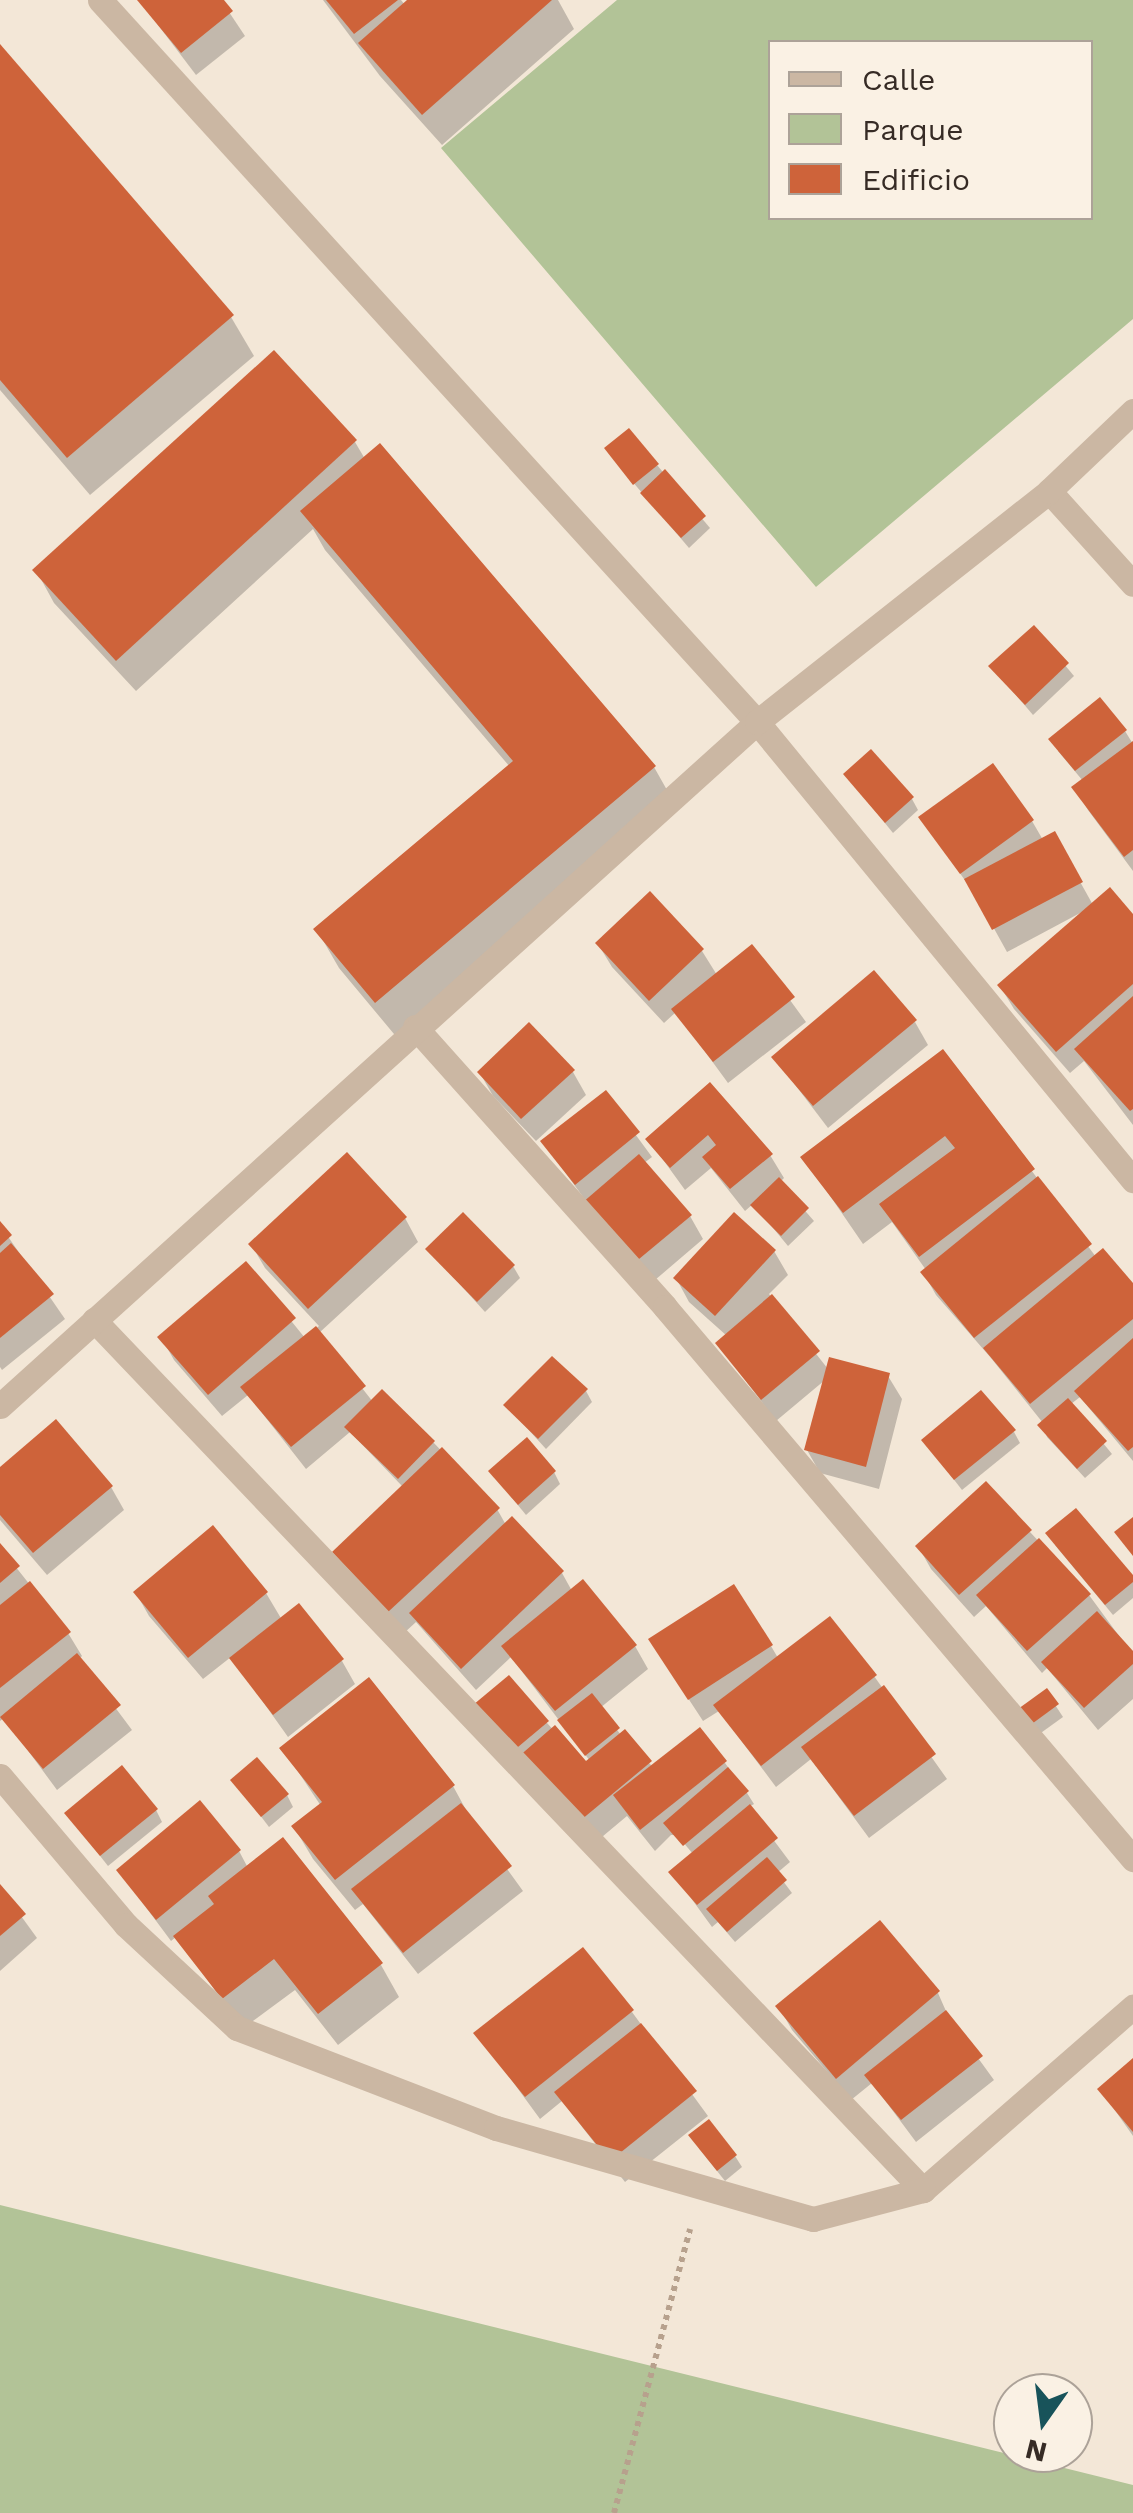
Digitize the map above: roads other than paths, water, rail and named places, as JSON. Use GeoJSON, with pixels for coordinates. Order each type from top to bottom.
{"type":"FeatureCollection","features":[{"type":"Feature","properties":{"kind":"street"},"geometry":{"type":"LineString","coordinates":[[100,0],[757,722],[1133,1180]]}},
{"type":"Feature","properties":{"kind":"street"},"geometry":{"type":"LineString","coordinates":[[0,1406],[757,722],[1048,491],[1133,411]]}},
{"type":"Feature","properties":{"kind":"street"},"geometry":{"type":"LineString","coordinates":[[1048,491],[1133,584]]}},
{"type":"Feature","properties":{"kind":"street"},"geometry":{"type":"LineString","coordinates":[[415,1027],[664,1306],[1133,1859]]}},
{"type":"Feature","properties":{"kind":"street"},"geometry":{"type":"LineString","coordinates":[[94,1320],[922,2190]]}},
{"type":"Feature","properties":{"kind":"street"},"geometry":{"type":"LineString","coordinates":[[0,1776],[126,1925],[238,2028],[496,2128],[701,2190],[813,2219],[922,2190],[1133,2007]]}}]}
